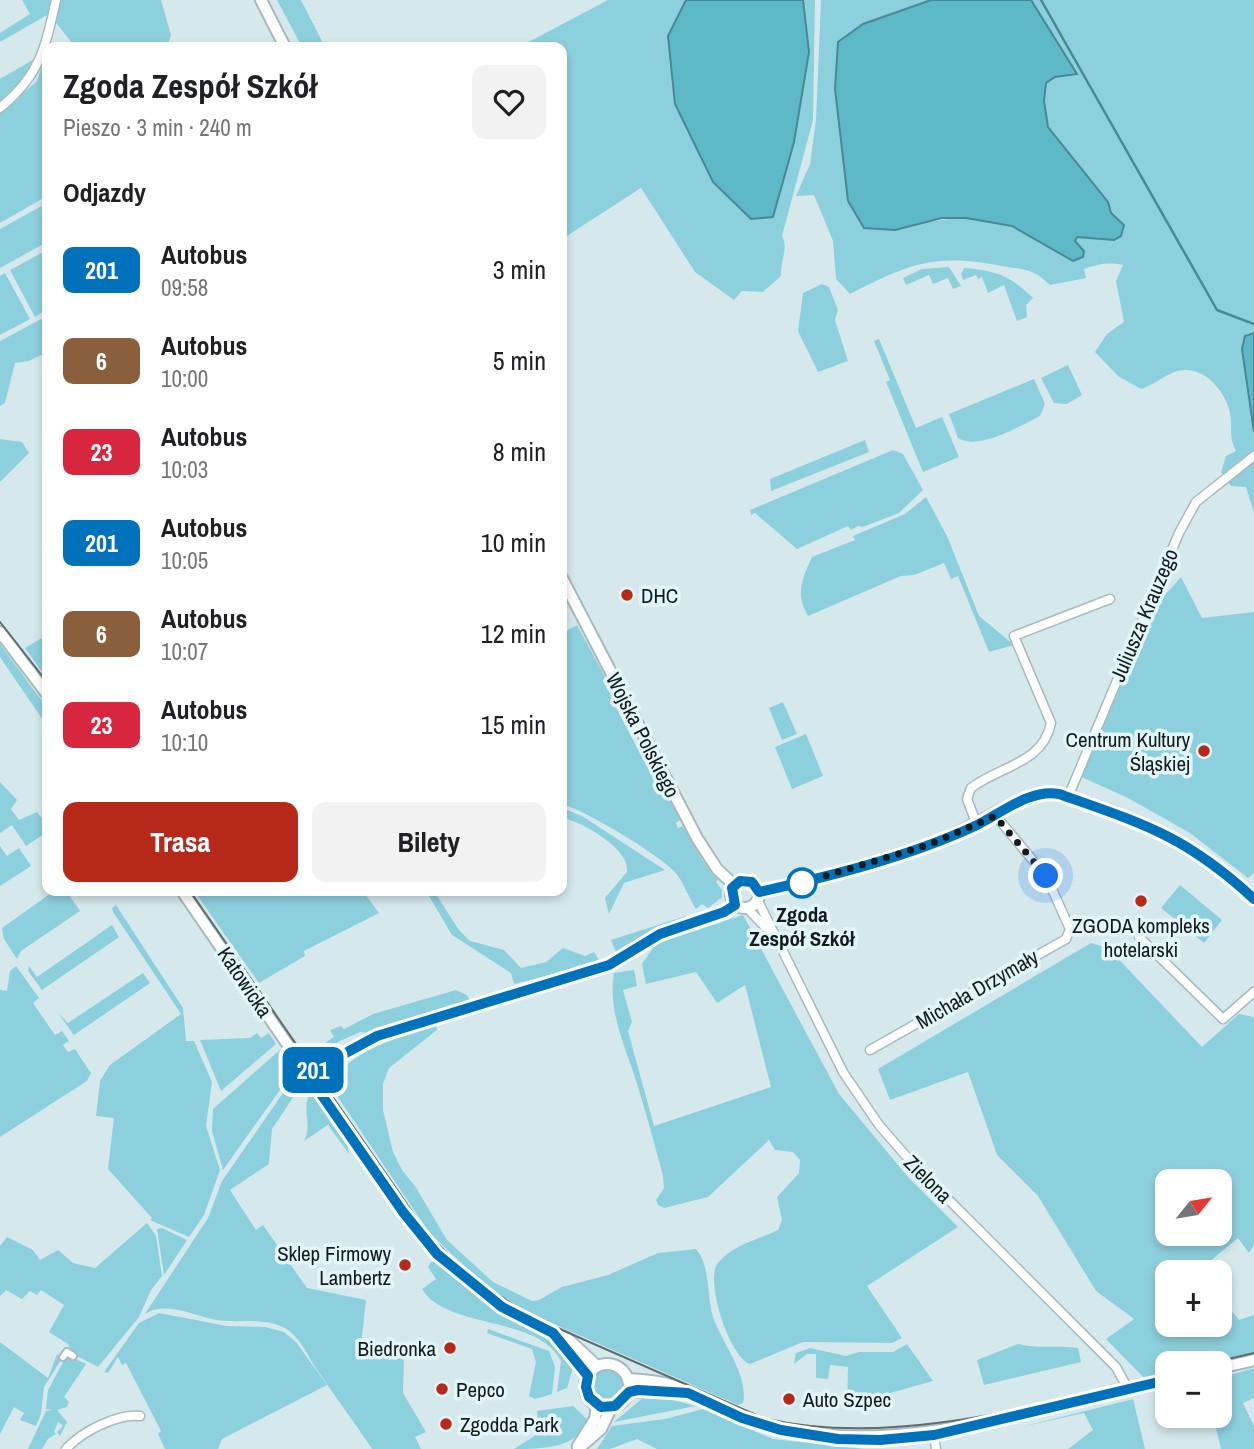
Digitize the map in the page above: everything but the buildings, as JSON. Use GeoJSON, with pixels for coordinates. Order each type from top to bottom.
{"type":"FeatureCollection","features":[{"type":"Feature","properties":{"kind":"street"},"geometry":{"type":"LineString","coordinates":[[45,42],[56,0]]}},
{"type":"Feature","properties":{"kind":"street"},"geometry":{"type":"LineString","coordinates":[[261,0],[282,42]]}},
{"type":"Feature","properties":{"kind":"street"},"geometry":{"type":"LineString","coordinates":[[0,108],[21,90],[37,70],[42,52]]}},
{"type":"Feature","properties":{"kind":"street","name":"Juliusza Krauzego"},"geometry":{"type":"LineString","coordinates":[[1068,797],[1182,527],[1196,502],[1254,456]]}},
{"type":"Feature","properties":{"kind":"street","name":"Wojska Polskiego"},"geometry":{"type":"LineString","coordinates":[[567,588],[702,847],[734,885]]}},
{"type":"Feature","properties":{"kind":"street"},"geometry":{"type":"LineString","coordinates":[[977,825],[967,799],[971,788],[1036,752],[1049,736],[1051,723],[1014,636],[1110,599]]}},
{"type":"Feature","properties":{"kind":"street"},"geometry":{"type":"LineString","coordinates":[[0,632],[42,687]]}},
{"type":"Feature","properties":{"kind":"street"},"geometry":{"type":"LineString","coordinates":[[307,1074],[377,1036],[609,965],[660,934],[724,912],[735,905],[747,908],[758,897],[928,845],[977,825],[1041,793],[1068,797],[1135,820],[1173,837],[1213,862],[1254,899]]}},
{"type":"Feature","properties":{"kind":"street","name":"Michała Drzymały"},"geometry":{"type":"LineString","coordinates":[[870,1050],[1066,939],[1070,929],[1046,876],[995,816]]}},
{"type":"Feature","properties":{"kind":"street"},"geometry":{"type":"LineString","coordinates":[[735,905],[731,897],[734,885],[748,881],[758,897]]}},
{"type":"Feature","properties":{"kind":"street","name":"Katowicka"},"geometry":{"type":"LineString","coordinates":[[185,896],[403,1212],[437,1254],[502,1307],[567,1338],[597,1366]]}},
{"type":"Feature","properties":{"kind":"street","name":"Zielona"},"geometry":{"type":"LineString","coordinates":[[758,897],[773,935],[843,1072],[880,1125],[913,1164],[1116,1367],[1128,1389]]}},
{"type":"Feature","properties":{"kind":"street","name":"Zielona"},"geometry":{"type":"LineString","coordinates":[[747,908],[773,935]]}},
{"type":"Feature","properties":{"kind":"street"},"geometry":{"type":"LineString","coordinates":[[1139,937],[1223,1019],[1254,992]]}},
{"type":"Feature","properties":{"kind":"street"},"geometry":{"type":"LineString","coordinates":[[553,1333],[588,1376]]}},
{"type":"Feature","properties":{"kind":"street"},"geometry":{"type":"LineString","coordinates":[[63,1357],[67,1352],[74,1356]]}},
{"type":"Feature","properties":{"kind":"street"},"geometry":{"type":"LineString","coordinates":[[1232,1365],[1254,1360]]}},
{"type":"Feature","properties":{"kind":"street"},"geometry":{"type":"LineString","coordinates":[[611,1408],[597,1405],[587,1392],[588,1376],[597,1366],[615,1365],[628,1378],[661,1382],[761,1424],[803,1434],[880,1440],[934,1435],[1155,1383]]}},
{"type":"Feature","properties":{"kind":"street"},"geometry":{"type":"LineString","coordinates":[[577,1449],[601,1429],[611,1408],[624,1401],[629,1392],[628,1378]]}},
{"type":"Feature","properties":{"kind":"street"},"geometry":{"type":"LineString","coordinates":[[629,1392],[656,1390],[688,1393]]}},
{"type":"Feature","properties":{"kind":"street"},"geometry":{"type":"LineString","coordinates":[[577,1449],[595,1419],[597,1405]]}},
{"type":"Feature","properties":{"kind":"street"},"geometry":{"type":"LineString","coordinates":[[66,1449],[87,1433],[130,1415],[140,1416]]}},
{"type":"Feature","properties":{"kind":"street"},"geometry":{"type":"LineString","coordinates":[[934,1435],[936,1449]]}},
{"type":"Feature","properties":{"kind":"shaded area"},"geometry":{"type":"Polygon","coordinates":[[[22,0],[53,0],[49,14],[0,42],[0,33],[30,14],[22,0]]]}},
{"type":"Feature","properties":{"kind":"shaded area"},"geometry":{"type":"Polygon","coordinates":[[[57,0],[161,0],[171,35],[169,42],[71,42],[54,20],[57,0]]]}},
{"type":"Feature","properties":{"kind":"shaded area"},"geometry":{"type":"Polygon","coordinates":[[[277,0],[301,0],[322,42],[299,42],[277,0]]]}},
{"type":"Feature","properties":{"kind":"shaded area"},"geometry":{"type":"Polygon","coordinates":[[[608,0],[686,0],[668,36],[675,104],[713,182],[751,219],[773,217],[794,142],[809,52],[803,0],[815,0],[813,120],[782,236],[785,245],[781,276],[763,292],[742,291],[734,300],[695,272],[641,188],[567,236],[567,42],[528,42],[608,0]]]}},
{"type":"Feature","properties":{"kind":"shaded area"},"geometry":{"type":"Polygon","coordinates":[[[686,0],[803,0],[809,52],[794,142],[773,217],[751,219],[713,182],[675,104],[668,36],[686,0]]]}},
{"type":"Feature","properties":{"kind":"shaded area"},"geometry":{"type":"Polygon","coordinates":[[[821,0],[931,0],[881,17],[895,230],[956,218],[986,219],[1016,228],[1065,254],[1083,257],[1084,251],[1075,241],[1077,237],[1114,240],[1108,202],[1048,127],[1044,101],[1046,83],[1055,77],[1076,73],[1031,0],[1254,0],[1254,333],[1247,334],[1242,349],[1254,432],[1254,513],[1246,487],[1231,486],[1221,472],[1226,456],[1236,451],[1227,404],[1209,378],[1190,370],[1180,370],[1141,389],[1118,376],[1095,352],[1107,334],[1124,322],[1116,281],[1123,265],[1094,266],[1084,269],[1086,278],[1050,285],[1028,271],[957,261],[922,264],[889,275],[850,294],[836,279],[833,241],[814,195],[796,196],[810,164],[816,120],[821,0]]]}},
{"type":"Feature","properties":{"kind":"shaded area"},"geometry":{"type":"Polygon","coordinates":[[[931,0],[1031,0],[1077,74],[1055,77],[1046,83],[1044,101],[1048,127],[1108,202],[1111,213],[1124,225],[1121,236],[1114,240],[1077,237],[1075,241],[1084,251],[1083,257],[1073,261],[1012,226],[966,218],[942,218],[895,230],[864,228],[848,201],[835,89],[838,42],[863,24],[931,0]]]}},
{"type":"Feature","properties":{"kind":"shaded area"},"geometry":{"type":"Polygon","coordinates":[[[36,58],[29,74],[0,103],[0,79],[36,58]]]}},
{"type":"Feature","properties":{"kind":"shaded area"},"geometry":{"type":"Polygon","coordinates":[[[42,66],[42,199],[0,223],[0,113],[37,81],[42,66]]]}},
{"type":"Feature","properties":{"kind":"shaded area"},"geometry":{"type":"Polygon","coordinates":[[[42,206],[42,245],[0,268],[0,229],[42,206]]]}},
{"type":"Feature","properties":{"kind":"shaded area"},"geometry":{"type":"Polygon","coordinates":[[[42,253],[42,312],[35,317],[10,270],[42,253]]]}},
{"type":"Feature","properties":{"kind":"shaded area"},"geometry":{"type":"Polygon","coordinates":[[[949,267],[961,286],[953,289],[948,278],[933,284],[929,275],[906,285],[903,278],[922,269],[949,267]]]}},
{"type":"Feature","properties":{"kind":"shaded area"},"geometry":{"type":"Polygon","coordinates":[[[964,268],[985,270],[1017,284],[1033,298],[1026,305],[1027,317],[1017,321],[1004,285],[988,293],[982,277],[978,279],[976,275],[963,280],[961,274],[964,268]]]}},
{"type":"Feature","properties":{"kind":"shaded area"},"geometry":{"type":"Polygon","coordinates":[[[5,273],[30,319],[0,335],[0,276],[5,273]]]}},
{"type":"Feature","properties":{"kind":"shaded area"},"geometry":{"type":"Polygon","coordinates":[[[822,284],[829,287],[838,310],[835,320],[848,361],[818,372],[798,331],[803,293],[822,284]]]}},
{"type":"Feature","properties":{"kind":"shaded area"},"geometry":{"type":"Polygon","coordinates":[[[42,319],[42,354],[29,361],[15,363],[5,403],[0,406],[0,341],[42,319]]]}},
{"type":"Feature","properties":{"kind":"shaded area"},"geometry":{"type":"Polygon","coordinates":[[[1254,333],[1254,432],[1242,349],[1245,336],[1254,333]]]}},
{"type":"Feature","properties":{"kind":"shaded area"},"geometry":{"type":"Polygon","coordinates":[[[879,339],[916,428],[942,417],[959,457],[923,472],[886,382],[890,380],[874,341],[879,339]]]}},
{"type":"Feature","properties":{"kind":"shaded area"},"geometry":{"type":"Polygon","coordinates":[[[1068,365],[1082,395],[1067,404],[1054,403],[1041,378],[1068,365]]]}},
{"type":"Feature","properties":{"kind":"shaded area"},"geometry":{"type":"Polygon","coordinates":[[[1034,379],[1045,404],[1040,416],[988,439],[967,441],[958,438],[949,414],[1034,379]]]}},
{"type":"Feature","properties":{"kind":"shaded area"},"geometry":{"type":"Polygon","coordinates":[[[0,439],[22,442],[29,453],[0,482],[0,439]]]}},
{"type":"Feature","properties":{"kind":"shaded area"},"geometry":{"type":"Polygon","coordinates":[[[865,440],[869,452],[771,491],[770,479],[865,440]]]}},
{"type":"Feature","properties":{"kind":"shaded area"},"geometry":{"type":"Polygon","coordinates":[[[893,450],[903,454],[923,490],[899,513],[863,527],[858,526],[851,530],[848,526],[797,549],[755,513],[751,515],[750,510],[893,450]]]}},
{"type":"Feature","properties":{"kind":"shaded area"},"geometry":{"type":"Polygon","coordinates":[[[926,497],[947,536],[979,616],[1014,645],[989,652],[958,576],[951,579],[944,563],[914,575],[901,576],[808,616],[802,601],[801,586],[812,557],[855,540],[853,536],[905,514],[926,497]]]}},
{"type":"Feature","properties":{"kind":"shaded area"},"geometry":{"type":"Polygon","coordinates":[[[1181,577],[1202,618],[1254,612],[1254,873],[1248,878],[1190,833],[1128,798],[1077,775],[1136,628],[1181,577]]]}},
{"type":"Feature","properties":{"kind":"shaded area"},"geometry":{"type":"Polygon","coordinates":[[[577,625],[617,699],[613,702],[640,753],[644,751],[680,820],[676,823],[678,828],[683,826],[703,861],[718,879],[716,882],[722,890],[722,897],[708,908],[702,904],[696,909],[677,875],[665,863],[604,824],[567,806],[567,630],[577,625]]]}},
{"type":"Feature","properties":{"kind":"shaded area"},"geometry":{"type":"Polygon","coordinates":[[[42,638],[42,672],[25,648],[42,638]]]}},
{"type":"Feature","properties":{"kind":"shaded area"},"geometry":{"type":"Polygon","coordinates":[[[0,644],[42,701],[42,719],[0,657],[0,644]]]}},
{"type":"Feature","properties":{"kind":"shaded area"},"geometry":{"type":"Polygon","coordinates":[[[783,702],[797,734],[782,740],[769,708],[783,702]]]}},
{"type":"Feature","properties":{"kind":"shaded area"},"geometry":{"type":"Polygon","coordinates":[[[806,734],[823,776],[792,789],[775,747],[806,734]]]}},
{"type":"Feature","properties":{"kind":"shaded area"},"geometry":{"type":"Polygon","coordinates":[[[0,782],[17,800],[11,809],[19,820],[37,812],[42,818],[42,835],[26,846],[12,825],[0,833],[0,782]]]}},
{"type":"Feature","properties":{"kind":"shaded area"},"geometry":{"type":"Polygon","coordinates":[[[567,810],[582,816],[665,870],[624,883],[609,914],[605,898],[627,872],[626,863],[604,838],[567,819],[567,810]]]}},
{"type":"Feature","properties":{"kind":"shaded area"},"geometry":{"type":"Polygon","coordinates":[[[0,846],[7,856],[19,848],[31,866],[0,886],[0,846]]]}},
{"type":"Feature","properties":{"kind":"shaded area"},"geometry":{"type":"Polygon","coordinates":[[[1180,885],[1222,920],[1204,943],[1161,908],[1180,885]]]}},
{"type":"Feature","properties":{"kind":"shaded area"},"geometry":{"type":"Polygon","coordinates":[[[47,896],[70,896],[80,911],[21,951],[17,959],[4,939],[2,928],[47,896]]]}},
{"type":"Feature","properties":{"kind":"shaded area"},"geometry":{"type":"Polygon","coordinates":[[[198,896],[367,896],[379,913],[304,951],[305,956],[259,983],[198,896]]]}},
{"type":"Feature","properties":{"kind":"shaded area"},"geometry":{"type":"Polygon","coordinates":[[[429,896],[437,896],[459,930],[470,941],[504,950],[521,968],[546,962],[563,948],[585,956],[594,952],[599,960],[594,964],[514,984],[511,973],[452,935],[429,896]]]}},
{"type":"Feature","properties":{"kind":"shaded area"},"geometry":{"type":"Polygon","coordinates":[[[116,905],[183,1008],[186,1041],[194,1041],[212,1082],[206,1126],[220,1170],[204,1215],[189,1237],[150,1220],[152,1218],[108,1169],[114,1118],[96,1116],[100,1081],[110,1065],[181,1014],[113,912],[112,908],[116,905]]]}},
{"type":"Feature","properties":{"kind":"shaded area"},"geometry":{"type":"Polygon","coordinates":[[[743,915],[839,1094],[908,1177],[958,1227],[867,1286],[902,1338],[892,1343],[803,1342],[750,1364],[742,1359],[727,1334],[714,1285],[718,1263],[731,1251],[778,1230],[782,1220],[777,1197],[799,1173],[800,1160],[793,1152],[775,1150],[769,1140],[708,1197],[664,1208],[658,1205],[656,1200],[664,1188],[663,1176],[616,1016],[613,1002],[614,973],[634,970],[637,986],[623,990],[632,1022],[628,1031],[654,1126],[771,1087],[745,985],[717,1003],[696,972],[646,984],[642,964],[656,944],[743,915]]]}},
{"type":"Feature","properties":{"kind":"shaded area"},"geometry":{"type":"Polygon","coordinates":[[[686,916],[686,921],[653,933],[624,953],[616,952],[611,940],[686,916]]]}},
{"type":"Feature","properties":{"kind":"shaded area"},"geometry":{"type":"Polygon","coordinates":[[[112,925],[119,937],[42,990],[28,971],[29,966],[37,977],[112,925]]]}},
{"type":"Feature","properties":{"kind":"shaded area"},"geometry":{"type":"Polygon","coordinates":[[[1091,943],[1108,948],[1202,1047],[1239,1014],[1254,1017],[1254,1245],[1249,1253],[1238,1238],[1232,1243],[1232,1169],[1155,1169],[1155,1246],[1228,1246],[1211,1260],[1155,1260],[1155,1337],[1232,1337],[1232,1311],[1239,1320],[1254,1315],[1254,1352],[1232,1357],[1232,1351],[1155,1351],[1155,1376],[1144,1378],[1106,1339],[1134,1319],[1096,1291],[1038,1196],[997,1155],[968,1072],[890,1100],[878,1069],[1091,943]]]}},
{"type":"Feature","properties":{"kind":"shaded area"},"geometry":{"type":"Polygon","coordinates":[[[16,966],[39,998],[33,1003],[55,1035],[62,1031],[69,1041],[63,1045],[68,1052],[75,1049],[91,1073],[87,1081],[0,1137],[0,990],[7,991],[10,971],[16,966]]]}},
{"type":"Feature","properties":{"kind":"shaded area"},"geometry":{"type":"Polygon","coordinates":[[[143,973],[150,983],[74,1035],[58,1013],[68,1023],[143,973]]]}},
{"type":"Feature","properties":{"kind":"shaded area"},"geometry":{"type":"Polygon","coordinates":[[[456,990],[467,995],[470,1001],[370,1033],[360,1032],[338,1042],[336,1048],[319,1057],[305,1047],[310,1044],[317,1048],[334,1037],[330,1030],[341,1026],[344,1029],[373,1014],[456,990]]]}},
{"type":"Feature","properties":{"kind":"shaded area"},"geometry":{"type":"Polygon","coordinates":[[[436,1025],[437,1030],[389,1068],[383,1084],[383,1110],[393,1152],[447,1240],[493,1282],[532,1301],[562,1287],[608,1275],[658,1253],[696,1249],[704,1263],[713,1317],[739,1370],[744,1392],[743,1403],[738,1405],[511,1303],[473,1275],[429,1232],[331,1087],[338,1074],[361,1055],[391,1040],[436,1025]]]}},
{"type":"Feature","properties":{"kind":"shaded area"},"geometry":{"type":"Polygon","coordinates":[[[257,1033],[261,1038],[269,1033],[276,1044],[221,1091],[200,1040],[250,1038],[257,1033]]]}},
{"type":"Feature","properties":{"kind":"shaded area"},"geometry":{"type":"Polygon","coordinates":[[[281,1049],[299,1073],[282,1087],[223,1170],[212,1131],[213,1109],[281,1049]]]}},
{"type":"Feature","properties":{"kind":"shaded area"},"geometry":{"type":"Polygon","coordinates":[[[301,1076],[300,1087],[272,1129],[269,1164],[230,1190],[256,1230],[263,1225],[307,1288],[366,1300],[361,1346],[404,1356],[403,1393],[426,1432],[415,1437],[421,1449],[372,1449],[296,1337],[283,1327],[260,1321],[212,1319],[169,1309],[152,1310],[145,1314],[208,1218],[222,1181],[285,1090],[301,1076]]]}},
{"type":"Feature","properties":{"kind":"shaded area"},"geometry":{"type":"Polygon","coordinates":[[[310,1094],[313,1094],[347,1143],[349,1154],[328,1125],[304,1141],[310,1094]]]}},
{"type":"Feature","properties":{"kind":"shaded area"},"geometry":{"type":"Polygon","coordinates":[[[147,1223],[156,1236],[162,1276],[151,1290],[139,1317],[98,1367],[73,1354],[68,1344],[49,1332],[64,1305],[41,1290],[37,1295],[30,1291],[22,1299],[6,1290],[0,1296],[0,1246],[7,1237],[33,1250],[40,1260],[58,1250],[73,1263],[95,1268],[147,1223]]]}},
{"type":"Feature","properties":{"kind":"shaded area"},"geometry":{"type":"Polygon","coordinates":[[[162,1228],[187,1240],[164,1275],[157,1229],[162,1228]]]}},
{"type":"Feature","properties":{"kind":"shaded area"},"geometry":{"type":"Polygon","coordinates":[[[431,1262],[436,1262],[498,1312],[555,1343],[574,1364],[567,1388],[557,1392],[561,1361],[549,1346],[533,1336],[471,1318],[434,1302],[422,1289],[436,1279],[428,1267],[431,1262]]]}},
{"type":"Feature","properties":{"kind":"shaded area"},"geometry":{"type":"Polygon","coordinates":[[[159,1313],[227,1326],[265,1327],[284,1332],[296,1342],[327,1385],[222,1439],[218,1449],[165,1449],[158,1434],[161,1431],[126,1363],[122,1365],[118,1357],[108,1373],[104,1372],[139,1323],[159,1313]]]}},
{"type":"Feature","properties":{"kind":"shaded area"},"geometry":{"type":"Polygon","coordinates":[[[488,1329],[549,1351],[555,1367],[552,1394],[535,1399],[529,1396],[536,1362],[532,1349],[487,1333],[488,1329]]]}},
{"type":"Feature","properties":{"kind":"shaded area"},"geometry":{"type":"Polygon","coordinates":[[[0,1342],[48,1378],[57,1354],[61,1360],[44,1387],[41,1414],[36,1426],[20,1420],[24,1413],[14,1407],[0,1434],[0,1342]]]}},
{"type":"Feature","properties":{"kind":"shaded area"},"geometry":{"type":"Polygon","coordinates":[[[907,1344],[933,1381],[847,1405],[848,1367],[830,1365],[828,1379],[816,1378],[816,1354],[807,1354],[794,1364],[796,1353],[810,1348],[846,1356],[859,1352],[893,1352],[907,1344]]]}},
{"type":"Feature","properties":{"kind":"shaded area"},"geometry":{"type":"Polygon","coordinates":[[[1018,1344],[1078,1348],[1081,1362],[984,1385],[977,1360],[1018,1344]]]}},
{"type":"Feature","properties":{"kind":"shaded area"},"geometry":{"type":"Polygon","coordinates":[[[67,1355],[86,1364],[64,1397],[69,1402],[67,1407],[57,1410],[67,1422],[60,1436],[57,1432],[63,1426],[58,1422],[54,1432],[56,1434],[48,1439],[42,1449],[28,1449],[46,1411],[53,1410],[46,1409],[48,1390],[67,1355]]]}},
{"type":"Feature","properties":{"kind":"shaded area"},"geometry":{"type":"Polygon","coordinates":[[[1254,1368],[1254,1398],[1243,1403],[1254,1426],[1254,1449],[1221,1449],[1216,1428],[1232,1428],[1232,1374],[1254,1368]]]}},
{"type":"Feature","properties":{"kind":"shaded area"},"geometry":{"type":"Polygon","coordinates":[[[607,1369],[619,1374],[624,1386],[619,1398],[607,1403],[595,1398],[590,1386],[595,1374],[607,1369]]]}},
{"type":"Feature","properties":{"kind":"shaded area"},"geometry":{"type":"Polygon","coordinates":[[[644,1397],[661,1397],[696,1406],[614,1422],[644,1397]]]}},
{"type":"Feature","properties":{"kind":"shaded area"},"geometry":{"type":"Polygon","coordinates":[[[1133,1399],[1145,1449],[1068,1449],[1093,1430],[1084,1413],[1021,1427],[1133,1399]]]}},
{"type":"Feature","properties":{"kind":"shaded area"},"geometry":{"type":"Polygon","coordinates":[[[573,1406],[588,1420],[576,1437],[547,1447],[514,1449],[539,1433],[537,1411],[573,1406]]]}},
{"type":"Feature","properties":{"kind":"shaded area"},"geometry":{"type":"Polygon","coordinates":[[[703,1409],[773,1439],[865,1449],[657,1449],[637,1439],[610,1449],[597,1449],[612,1426],[665,1419],[703,1409]]]}},
{"type":"Feature","properties":{"kind":"waterway"},"geometry":{"type":"LineString","coordinates":[[1041,0],[1217,310],[1254,324]]}},
{"type":"Feature","properties":{"kind":"tram line"},"geometry":{"type":"LineString","coordinates":[[0,622],[42,676]]}},
{"type":"Feature","properties":{"kind":"tram line"},"geometry":{"type":"LineString","coordinates":[[193,896],[427,1233],[471,1277],[530,1316],[763,1418],[812,1426],[914,1426],[966,1419],[1155,1377]]}},
{"type":"Feature","properties":{"kind":"tram line"},"geometry":{"type":"LineString","coordinates":[[1232,1358],[1254,1353]]}},
{"type":"Feature","properties":{"kind":"bus line","name":"201"},"geometry":{"type":"LineString","coordinates":[[1155,1383],[980,1425],[905,1439],[838,1439],[781,1430],[742,1418],[688,1393],[638,1390],[629,1392],[620,1404],[611,1408],[601,1407],[589,1397],[586,1387],[588,1376],[580,1363],[553,1333],[502,1307],[475,1288],[437,1254],[403,1212],[307,1074],[341,1053],[396,1029],[609,965],[660,934],[724,912],[735,905],[731,897],[732,888],[737,882],[752,882],[759,892],[819,878],[928,845],[976,826],[1041,793],[1059,794],[1166,833],[1213,862],[1254,899]]}},
{"type":"Feature","properties":{"kind":"place","name":"DHC"},"geometry":{"type":"Point","coordinates":[627,595]}},
{"type":"Feature","properties":{"kind":"place","name":"Centrum Kultury Śląskiej"},"geometry":{"type":"Point","coordinates":[1204,751]}},
{"type":"Feature","properties":{"kind":"place","name":"Zgoda Zespół Szkół"},"geometry":{"type":"Point","coordinates":[802,883]}},
{"type":"Feature","properties":{"kind":"place","name":"ZGODA kompleks hotelarski"},"geometry":{"type":"Point","coordinates":[1141,901]}},
{"type":"Feature","properties":{"kind":"place","name":"Sklep Firmowy Lambertz"},"geometry":{"type":"Point","coordinates":[405,1265]}},
{"type":"Feature","properties":{"kind":"place","name":"Biedronka"},"geometry":{"type":"Point","coordinates":[450,1348]}},
{"type":"Feature","properties":{"kind":"place","name":"Pepco"},"geometry":{"type":"Point","coordinates":[442,1389]}},
{"type":"Feature","properties":{"kind":"place","name":"Auto Szpec"},"geometry":{"type":"Point","coordinates":[789,1399]}},
{"type":"Feature","properties":{"kind":"place","name":"Zgodda Park"},"geometry":{"type":"Point","coordinates":[446,1424]}},
{"type":"Feature","properties":{"kind":"route"},"geometry":{"type":"LineString","coordinates":[[802,883],[928,845],[995,816],[1046,876]]}}]}
